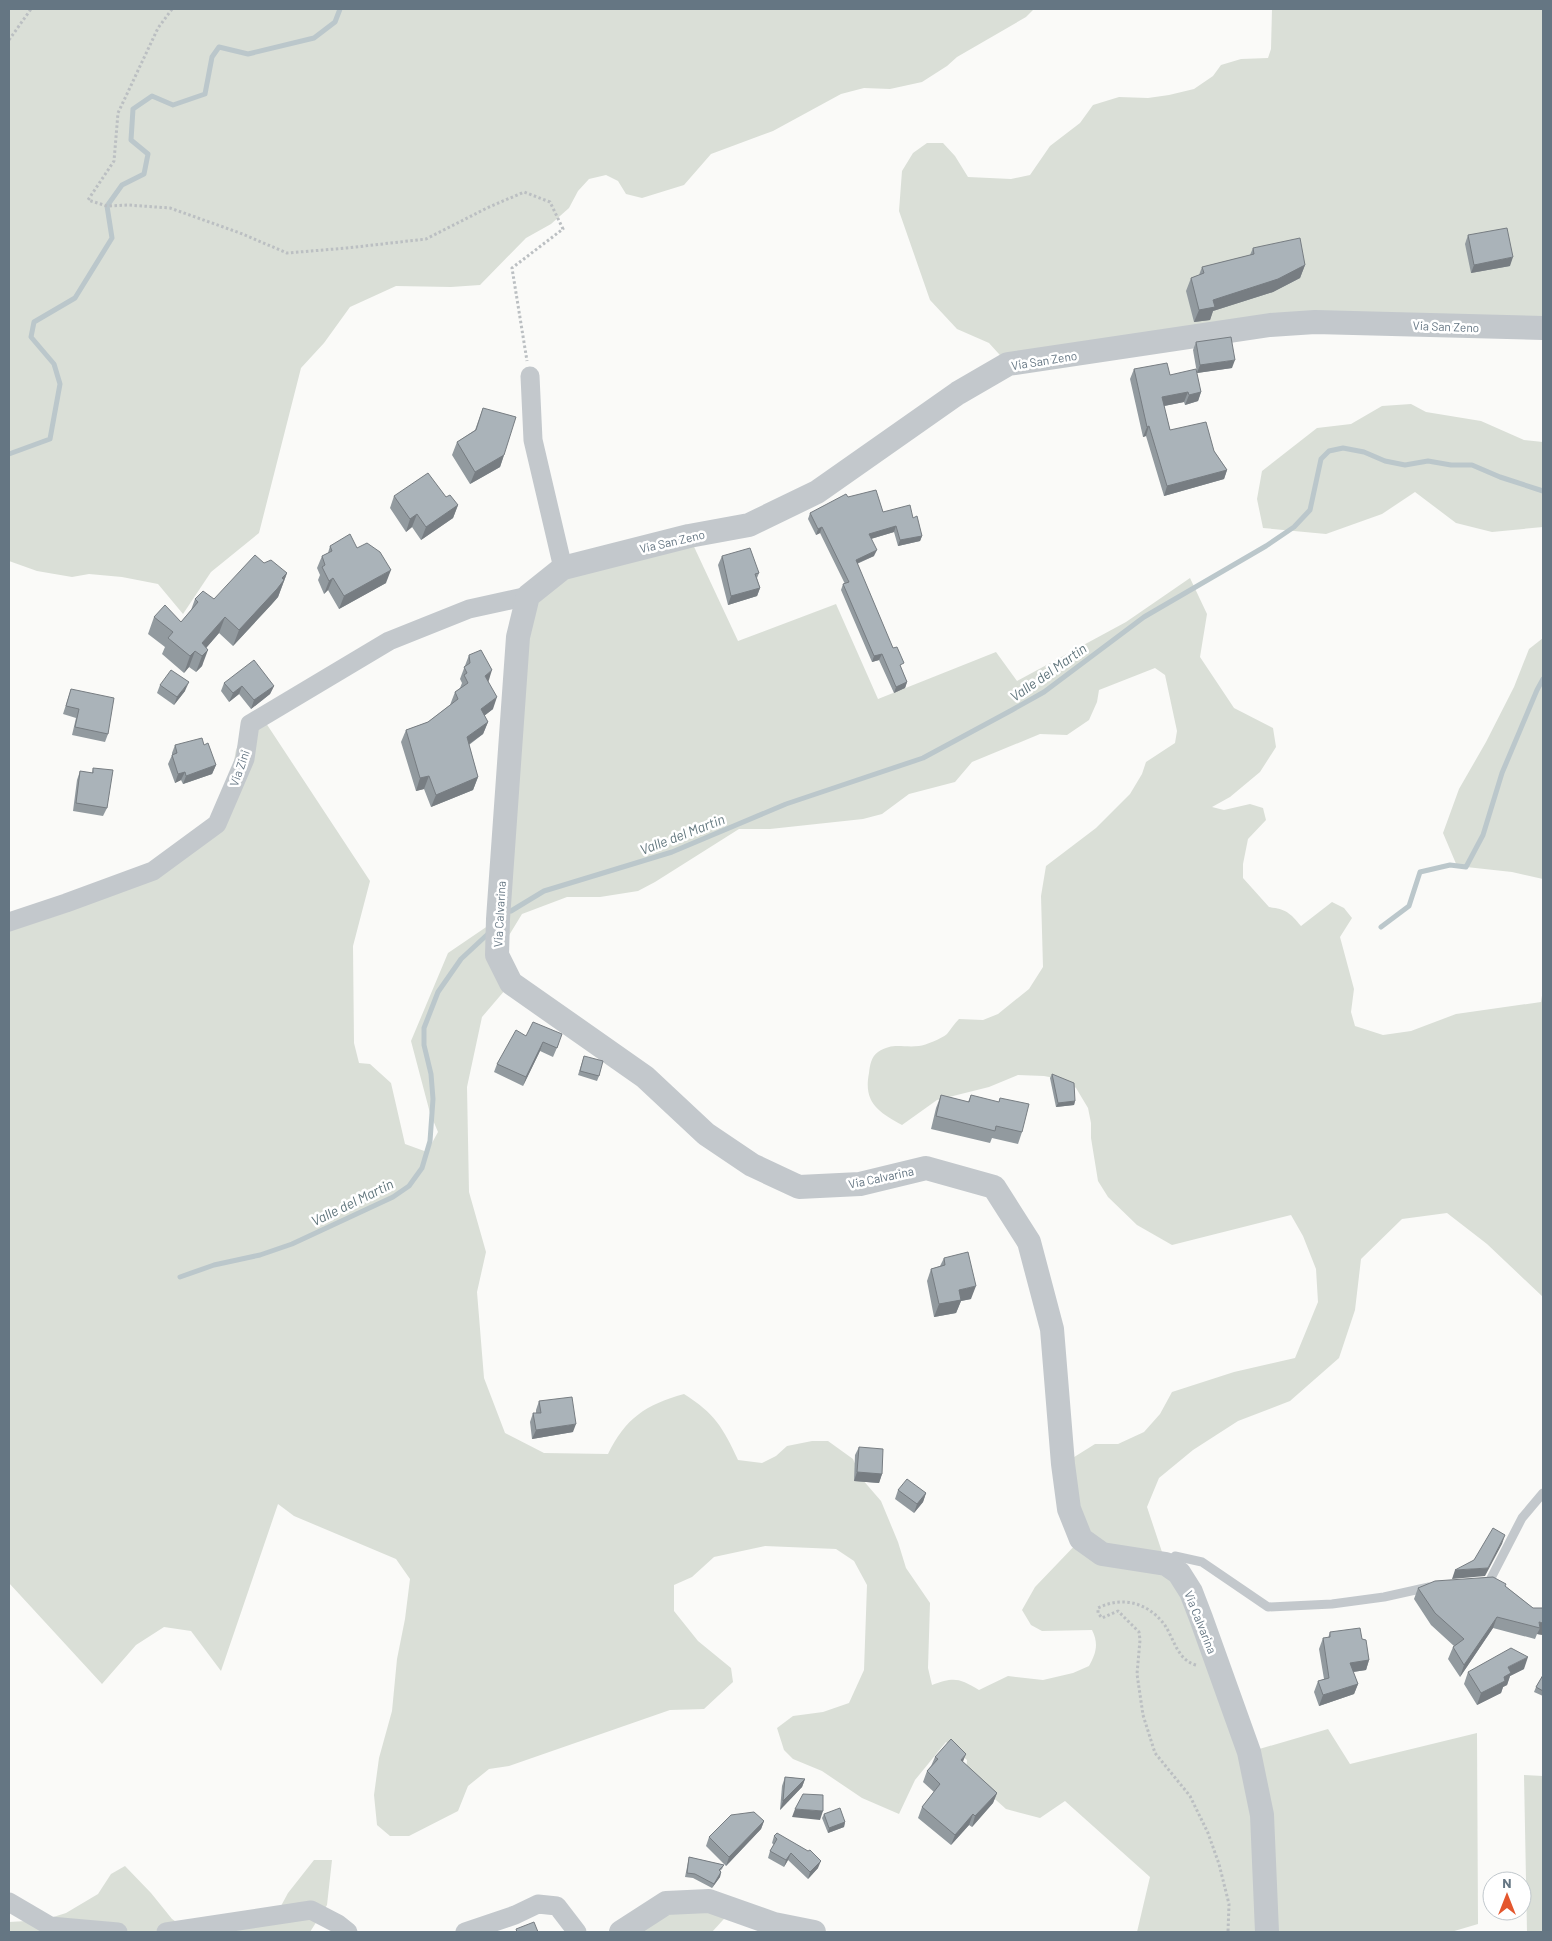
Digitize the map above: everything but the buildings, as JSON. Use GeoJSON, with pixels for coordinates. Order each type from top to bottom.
{"type":"FeatureCollection","features":[{"type":"Feature","properties":{"kind":"street","name":"Via San Zeno"},"geometry":{"type":"LineString","coordinates":[[563,568],[689,536],[749,524],[817,492],[958,393],[1008,364],[1270,325],[1315,322],[1543,328]]}},
{"type":"Feature","properties":{"kind":"street"},"geometry":{"type":"LineString","coordinates":[[528,596],[563,568],[533,440],[530,376]]}},
{"type":"Feature","properties":{"kind":"street","name":"Via Zini"},"geometry":{"type":"LineString","coordinates":[[9,922],[153,871],[217,824],[245,759],[250,724],[389,641],[469,609],[528,596]]}},
{"type":"Feature","properties":{"kind":"street","name":"Via Calvarina"},"geometry":{"type":"LineString","coordinates":[[528,596],[518,637],[498,919],[497,955],[511,983],[645,1077],[706,1134],[752,1165],[798,1187],[860,1184],[926,1168],[994,1187],[1029,1242],[1052,1329],[1069,1509],[1081,1539],[1102,1554],[1166,1564],[1179,1573],[1191,1592],[1249,1752],[1262,1814],[1267,1932]]}},
{"type":"Feature","properties":{"kind":"street"},"geometry":{"type":"LineString","coordinates":[[621,1932],[666,1903],[709,1901],[774,1924],[814,1932]]}},
{"type":"Feature","properties":{"kind":"street"},"geometry":{"type":"LineString","coordinates":[[9,1902],[50,1926],[118,1932]]}},
{"type":"Feature","properties":{"kind":"street"},"geometry":{"type":"LineString","coordinates":[[465,1932],[515,1915],[538,1904],[557,1906],[576,1932]]}},
{"type":"Feature","properties":{"kind":"street"},"geometry":{"type":"LineString","coordinates":[[166,1932],[311,1910],[338,1924],[348,1932]]}},
{"type":"Feature","properties":{"kind":"lane"},"geometry":{"type":"LineString","coordinates":[[1475,1584],[1488,1582],[1522,1518],[1543,1493]]}},
{"type":"Feature","properties":{"kind":"lane"},"geometry":{"type":"LineString","coordinates":[[1166,1564],[1175,1556],[1202,1562],[1268,1607],[1332,1604],[1384,1597],[1439,1586]]}},
{"type":"Feature","properties":{"kind":"path"},"geometry":{"type":"LineString","coordinates":[[9,40],[32,9]]}},
{"type":"Feature","properties":{"kind":"path"},"geometry":{"type":"LineString","coordinates":[[172,9],[158,28],[118,113],[114,161],[88,200],[107,206],[128,205],[170,208],[240,233],[288,253],[426,239],[487,208],[524,192],[550,202],[563,229],[512,268],[530,376]]}},
{"type":"Feature","properties":{"kind":"path"},"geometry":{"type":"LineString","coordinates":[[1201,1666],[1188,1663],[1176,1648],[1164,1624],[1150,1610],[1133,1602],[1121,1601],[1110,1602],[1098,1608],[1098,1613],[1102,1618],[1118,1611],[1139,1632],[1137,1674],[1142,1715],[1155,1753],[1190,1796],[1208,1833],[1219,1864],[1228,1904],[1228,1932]]}},
{"type":"Feature","properties":{"kind":"shaded area"},"geometry":{"type":"Polygon","coordinates":[[[9,9],[1034,9],[1026,17],[957,57],[947,66],[922,82],[890,89],[864,88],[841,94],[773,131],[711,154],[684,185],[642,198],[626,194],[618,181],[606,175],[589,179],[578,191],[569,208],[551,224],[526,238],[480,285],[451,287],[396,286],[350,307],[324,343],[301,368],[259,533],[211,572],[183,614],[158,584],[122,577],[89,574],[72,577],[37,571],[9,561],[9,9]]]}},
{"type":"Feature","properties":{"kind":"shaded area"},"geometry":{"type":"Polygon","coordinates":[[[1272,9],[1543,9],[1543,328],[1315,322],[1008,364],[989,343],[957,329],[930,300],[899,211],[902,171],[913,153],[927,143],[943,143],[955,156],[968,177],[1011,179],[1030,175],[1050,146],[1080,123],[1093,105],[1119,97],[1148,98],[1194,89],[1213,76],[1221,65],[1241,59],[1268,58],[1271,49],[1272,9]]]}},
{"type":"Feature","properties":{"kind":"shaded area"},"geometry":{"type":"Polygon","coordinates":[[[1411,404],[1426,412],[1481,421],[1524,440],[1543,442],[1543,527],[1492,532],[1456,523],[1415,492],[1382,514],[1326,534],[1263,528],[1257,499],[1262,471],[1317,428],[1351,424],[1382,406],[1411,404]]]}},
{"type":"Feature","properties":{"kind":"shaded area"},"geometry":{"type":"Polygon","coordinates":[[[689,536],[738,641],[836,604],[878,699],[996,652],[1017,681],[1126,622],[1190,578],[1207,614],[1200,657],[1234,708],[1273,728],[1276,747],[1260,772],[1230,797],[1212,807],[1224,810],[1250,804],[1263,808],[1266,820],[1248,839],[1243,864],[1243,878],[1269,907],[1287,912],[1301,926],[1332,902],[1344,908],[1352,918],[1340,937],[1354,989],[1351,1012],[1355,1026],[1383,1035],[1411,1031],[1456,1014],[1541,1002],[1543,989],[1543,1297],[1487,1244],[1447,1213],[1402,1219],[1361,1259],[1355,1310],[1339,1358],[1290,1401],[1238,1421],[1193,1450],[1159,1478],[1147,1507],[1166,1564],[1249,1752],[1328,1729],[1350,1764],[1477,1733],[1478,1924],[1451,1932],[1137,1932],[1150,1877],[1065,1801],[1040,1818],[1006,1809],[966,1773],[967,1760],[946,1742],[915,1780],[899,1814],[862,1798],[822,1771],[793,1759],[784,1750],[777,1728],[793,1716],[823,1712],[849,1703],[864,1670],[867,1585],[854,1561],[836,1549],[765,1546],[714,1557],[692,1577],[674,1585],[674,1611],[698,1641],[731,1668],[733,1682],[704,1709],[670,1710],[509,1766],[489,1769],[468,1786],[458,1811],[409,1836],[390,1836],[377,1825],[374,1795],[379,1758],[392,1711],[397,1659],[410,1579],[396,1559],[294,1516],[278,1504],[221,1671],[191,1631],[164,1627],[136,1645],[102,1684],[9,1583],[9,919],[181,854],[226,805],[236,750],[242,735],[262,717],[370,881],[353,946],[354,1043],[359,1063],[370,1064],[391,1083],[405,1144],[427,1152],[438,1132],[430,1113],[411,1041],[448,953],[498,919],[528,596],[563,568],[689,536]],[[1155,668],[1099,690],[1097,702],[1089,720],[1067,735],[1040,734],[972,762],[955,782],[909,794],[882,814],[863,819],[770,829],[739,829],[638,891],[600,897],[567,897],[522,914],[497,955],[511,983],[482,1017],[467,1087],[469,1192],[486,1252],[477,1292],[484,1378],[505,1433],[544,1453],[608,1454],[622,1431],[638,1415],[658,1403],[684,1394],[703,1408],[717,1422],[738,1460],[762,1463],[776,1456],[787,1446],[812,1441],[828,1441],[853,1459],[862,1479],[881,1501],[898,1542],[906,1568],[930,1603],[928,1668],[932,1685],[956,1680],[979,1690],[1008,1676],[1043,1680],[1073,1673],[1089,1666],[1096,1648],[1092,1630],[1042,1631],[1031,1625],[1022,1610],[1035,1587],[1081,1539],[1063,1464],[1095,1444],[1118,1444],[1144,1432],[1160,1414],[1172,1392],[1234,1372],[1295,1358],[1318,1302],[1316,1269],[1303,1236],[1291,1215],[1172,1245],[1137,1225],[1108,1197],[1098,1181],[1088,1108],[1076,1088],[1065,1080],[1044,1076],[1018,1075],[989,1087],[937,1100],[902,1125],[880,1111],[868,1092],[870,1064],[878,1052],[888,1047],[919,1046],[933,1042],[947,1034],[959,1019],[983,1020],[998,1014],[1029,989],[1043,967],[1041,896],[1046,866],[1096,828],[1130,794],[1142,774],[1146,762],[1175,743],[1177,731],[1165,675],[1155,668]]]}},
{"type":"Feature","properties":{"kind":"shaded area"},"geometry":{"type":"Polygon","coordinates":[[[1543,638],[1543,879],[1512,872],[1457,866],[1443,833],[1459,789],[1514,687],[1529,649],[1543,638]]]}},
{"type":"Feature","properties":{"kind":"shaded area"},"geometry":{"type":"Polygon","coordinates":[[[1524,1775],[1543,1776],[1543,1932],[1527,1932],[1527,1921],[1532,1921],[1532,1871],[1526,1871],[1524,1775]]]}},
{"type":"Feature","properties":{"kind":"shaded area"},"geometry":{"type":"Polygon","coordinates":[[[314,1860],[332,1860],[327,1905],[310,1932],[9,1932],[9,1922],[44,1920],[66,1913],[98,1894],[111,1874],[125,1866],[151,1893],[172,1919],[187,1929],[275,1917],[288,1893],[314,1860]]]}},
{"type":"Feature","properties":{"kind":"shaded area"},"geometry":{"type":"Polygon","coordinates":[[[668,1905],[733,1909],[712,1932],[624,1932],[668,1905]]]}},
{"type":"Feature","properties":{"kind":"waterway"},"geometry":{"type":"LineString","coordinates":[[9,454],[50,439],[60,384],[54,364],[31,337],[34,322],[75,298],[112,238],[107,206],[122,185],[144,174],[148,154],[131,140],[133,109],[152,96],[173,105],[205,94],[212,57],[219,47],[248,54],[314,38],[335,22],[340,9]]}},
{"type":"Feature","properties":{"kind":"waterway","name":"Valle del Martin"},"geometry":{"type":"LineString","coordinates":[[511,911],[544,891],[672,852],[786,804],[923,758],[1012,710],[1044,692],[1144,617],[1266,546],[1294,527],[1310,510],[1321,459],[1329,451],[1343,448],[1364,452],[1385,461],[1405,465],[1428,461],[1451,465],[1472,465],[1500,477],[1543,491]]}},
{"type":"Feature","properties":{"kind":"waterway"},"geometry":{"type":"LineString","coordinates":[[1381,927],[1409,906],[1420,872],[1450,865],[1466,867],[1483,835],[1502,773],[1543,679]]}},
{"type":"Feature","properties":{"kind":"waterway","name":"Valle del Martin"},"geometry":{"type":"LineString","coordinates":[[180,1277],[214,1265],[260,1255],[292,1244],[393,1197],[409,1186],[422,1168],[430,1141],[433,1099],[431,1074],[424,1045],[424,1028],[438,992],[461,959],[489,933]]}}]}
